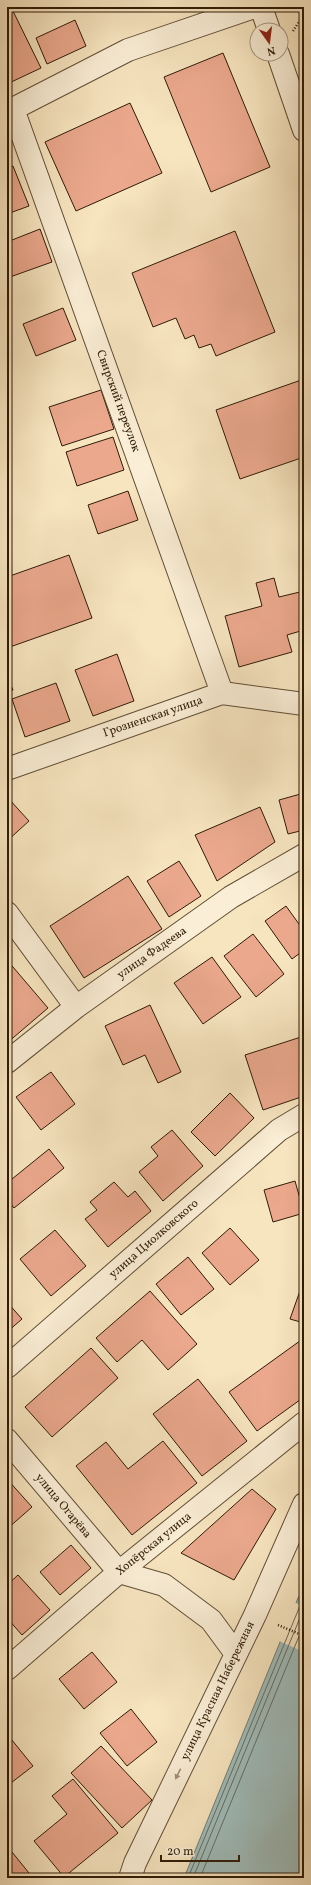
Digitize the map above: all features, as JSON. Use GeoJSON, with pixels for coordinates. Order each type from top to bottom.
{"type":"FeatureCollection","features":[{"type":"Feature","properties":{"kind":"street"},"geometry":{"type":"LineString","coordinates":[[10,110],[128,50],[254,7]]}},
{"type":"Feature","properties":{"kind":"street"},"geometry":{"type":"LineString","coordinates":[[261,7],[266,22]]}},
{"type":"Feature","properties":{"kind":"street"},"geometry":{"type":"LineString","coordinates":[[281,62],[304,130]]}},
{"type":"Feature","properties":{"kind":"street","name":"Свирский переулок"},"geometry":{"type":"LineString","coordinates":[[10,110],[222,693]]}},
{"type":"Feature","properties":{"kind":"street","name":"Грозненская улица"},"geometry":{"type":"LineString","coordinates":[[7,769],[222,693],[304,704]]}},
{"type":"Feature","properties":{"kind":"street","name":"улица Фадеева"},"geometry":{"type":"LineString","coordinates":[[7,1062],[76,1007],[231,896],[304,855]]}},
{"type":"Feature","properties":{"kind":"street"},"geometry":{"type":"LineString","coordinates":[[7,913],[76,1007]]}},
{"type":"Feature","properties":{"kind":"street","name":"улица Циолковского"},"geometry":{"type":"LineString","coordinates":[[7,1367],[279,1130],[304,1115]]}},
{"type":"Feature","properties":{"kind":"street","name":"Хопёрская улица"},"geometry":{"type":"LineString","coordinates":[[7,1669],[119,1572],[304,1423]]}},
{"type":"Feature","properties":{"kind":"street","name":"улица Огарёва"},"geometry":{"type":"LineString","coordinates":[[7,1440],[119,1572]]}},
{"type":"Feature","properties":{"kind":"street","name":"улица Красная Набережная"},"geometry":{"type":"LineString","coordinates":[[133,1870],[255,1615],[304,1504]]}},
{"type":"Feature","properties":{"kind":"street"},"geometry":{"type":"LineString","coordinates":[[119,1572],[164,1585],[211,1620],[236,1654]]}},
{"type":"Feature","properties":{"kind":"street"},"geometry":{"type":"LineString","coordinates":[[117,1878],[133,1870]]}},
{"type":"Feature","properties":{"kind":"path"},"geometry":{"type":"LineString","coordinates":[[293,31],[304,14]]}},
{"type":"Feature","properties":{"kind":"path"},"geometry":{"type":"LineString","coordinates":[[255,1615],[304,1636]]}},
{"type":"Feature","properties":{"kind":"water"},"geometry":{"type":"Polygon","coordinates":[[[304,1588],[304,1878],[184,1878],[298,1598],[304,1588]]]}},
{"type":"Feature","properties":{"kind":"pier"},"geometry":{"type":"Polygon","coordinates":[[[294,1602],[304,1607],[304,1652],[279,1641],[294,1602]]]}},
{"type":"Feature","properties":{"kind":"building"},"geometry":{"type":"Polygon","coordinates":[[[7,7],[11,7],[41,68],[7,84],[7,7]]]}},
{"type":"Feature","properties":{"kind":"building"},"geometry":{"type":"Polygon","coordinates":[[[75,20],[86,46],[47,64],[36,38],[75,20]]]}},
{"type":"Feature","properties":{"kind":"building"},"geometry":{"type":"Polygon","coordinates":[[[223,53],[270,167],[211,192],[164,77],[223,53]]]}},
{"type":"Feature","properties":{"kind":"building"},"geometry":{"type":"Polygon","coordinates":[[[130,103],[162,173],[76,211],[45,142],[130,103]]]}},
{"type":"Feature","properties":{"kind":"building"},"geometry":{"type":"Polygon","coordinates":[[[13,166],[29,206],[7,214],[7,169],[13,166]]]}},
{"type":"Feature","properties":{"kind":"building"},"geometry":{"type":"Polygon","coordinates":[[[40,229],[52,262],[10,277],[7,269],[7,242],[40,229]]]}},
{"type":"Feature","properties":{"kind":"building"},"geometry":{"type":"Polygon","coordinates":[[[235,231],[275,332],[216,356],[211,344],[199,348],[194,335],[185,339],[176,318],[153,327],[132,273],[235,231]]]}},
{"type":"Feature","properties":{"kind":"building"},"geometry":{"type":"Polygon","coordinates":[[[63,308],[76,340],[36,356],[23,324],[63,308]]]}},
{"type":"Feature","properties":{"kind":"building"},"geometry":{"type":"Polygon","coordinates":[[[304,379],[304,457],[240,479],[216,410],[304,379]]]}},
{"type":"Feature","properties":{"kind":"building"},"geometry":{"type":"Polygon","coordinates":[[[101,390],[114,429],[62,446],[49,407],[101,390]]]}},
{"type":"Feature","properties":{"kind":"building"},"geometry":{"type":"Polygon","coordinates":[[[113,437],[124,470],[77,486],[66,452],[113,437]]]}},
{"type":"Feature","properties":{"kind":"building"},"geometry":{"type":"Polygon","coordinates":[[[128,491],[138,520],[98,534],[88,505],[128,491]]]}},
{"type":"Feature","properties":{"kind":"building"},"geometry":{"type":"Polygon","coordinates":[[[69,555],[92,618],[7,648],[7,577],[69,555]]]}},
{"type":"Feature","properties":{"kind":"building"},"geometry":{"type":"Polygon","coordinates":[[[274,578],[279,597],[304,591],[304,630],[287,635],[292,652],[239,667],[225,616],[262,606],[256,583],[274,578]]]}},
{"type":"Feature","properties":{"kind":"building"},"geometry":{"type":"Polygon","coordinates":[[[117,654],[134,701],[93,716],[75,670],[117,654]]]}},
{"type":"Feature","properties":{"kind":"building"},"geometry":{"type":"Polygon","coordinates":[[[7,676],[13,690],[7,692],[7,676]]]}},
{"type":"Feature","properties":{"kind":"building"},"geometry":{"type":"Polygon","coordinates":[[[56,683],[70,721],[25,737],[12,699],[56,683]]]}},
{"type":"Feature","properties":{"kind":"building"},"geometry":{"type":"Polygon","coordinates":[[[304,793],[304,830],[288,834],[279,800],[304,793]]]}},
{"type":"Feature","properties":{"kind":"building"},"geometry":{"type":"Polygon","coordinates":[[[8,798],[29,821],[7,841],[7,800],[8,798]]]}},
{"type":"Feature","properties":{"kind":"building"},"geometry":{"type":"Polygon","coordinates":[[[260,807],[275,842],[217,881],[195,835],[260,807]]]}},
{"type":"Feature","properties":{"kind":"building"},"geometry":{"type":"Polygon","coordinates":[[[179,861],[201,896],[169,917],[147,881],[179,861]]]}},
{"type":"Feature","properties":{"kind":"building"},"geometry":{"type":"Polygon","coordinates":[[[128,876],[162,929],[84,978],[50,926],[128,876]]]}},
{"type":"Feature","properties":{"kind":"building"},"geometry":{"type":"Polygon","coordinates":[[[286,906],[304,931],[304,950],[292,959],[265,921],[286,906]]]}},
{"type":"Feature","properties":{"kind":"building"},"geometry":{"type":"Polygon","coordinates":[[[253,934],[284,974],[256,997],[224,956],[253,934]]]}},
{"type":"Feature","properties":{"kind":"building"},"geometry":{"type":"Polygon","coordinates":[[[212,957],[241,997],[203,1024],[174,983],[212,957]]]}},
{"type":"Feature","properties":{"kind":"building"},"geometry":{"type":"Polygon","coordinates":[[[7,960],[48,1008],[7,1043],[7,960]]]}},
{"type":"Feature","properties":{"kind":"building"},"geometry":{"type":"Polygon","coordinates":[[[150,1005],[181,1072],[158,1083],[145,1055],[123,1065],[105,1026],[150,1005]]]}},
{"type":"Feature","properties":{"kind":"building"},"geometry":{"type":"Polygon","coordinates":[[[301,1037],[304,1044],[304,1096],[263,1110],[245,1055],[301,1037]]]}},
{"type":"Feature","properties":{"kind":"building"},"geometry":{"type":"Polygon","coordinates":[[[51,1072],[75,1104],[41,1130],[16,1097],[51,1072]]]}},
{"type":"Feature","properties":{"kind":"building"},"geometry":{"type":"Polygon","coordinates":[[[230,1093],[254,1118],[215,1156],[191,1132],[230,1093]]]}},
{"type":"Feature","properties":{"kind":"building"},"geometry":{"type":"Polygon","coordinates":[[[172,1130],[203,1166],[163,1201],[139,1172],[158,1156],[151,1147],[172,1130]]]}},
{"type":"Feature","properties":{"kind":"building"},"geometry":{"type":"Polygon","coordinates":[[[49,1149],[64,1168],[14,1208],[7,1199],[7,1173],[12,1179],[49,1149]]]}},
{"type":"Feature","properties":{"kind":"building"},"geometry":{"type":"Polygon","coordinates":[[[295,1181],[304,1213],[273,1222],[264,1190],[295,1181]]]}},
{"type":"Feature","properties":{"kind":"building"},"geometry":{"type":"Polygon","coordinates":[[[114,1182],[128,1197],[135,1191],[151,1211],[108,1247],[85,1219],[97,1210],[90,1202],[114,1182]]]}},
{"type":"Feature","properties":{"kind":"building"},"geometry":{"type":"Polygon","coordinates":[[[230,1228],[259,1260],[230,1285],[202,1253],[230,1228]]]}},
{"type":"Feature","properties":{"kind":"building"},"geometry":{"type":"Polygon","coordinates":[[[55,1230],[86,1266],[51,1296],[20,1259],[55,1230]]]}},
{"type":"Feature","properties":{"kind":"building"},"geometry":{"type":"Polygon","coordinates":[[[188,1257],[214,1289],[181,1315],[156,1284],[188,1257]]]}},
{"type":"Feature","properties":{"kind":"building"},"geometry":{"type":"Polygon","coordinates":[[[301,1288],[304,1289],[304,1323],[290,1319],[301,1288]]]}},
{"type":"Feature","properties":{"kind":"building"},"geometry":{"type":"Polygon","coordinates":[[[150,1291],[197,1344],[168,1370],[142,1340],[117,1362],[96,1338],[150,1291]]]}},
{"type":"Feature","properties":{"kind":"building"},"geometry":{"type":"Polygon","coordinates":[[[7,1302],[22,1319],[7,1332],[7,1302]]]}},
{"type":"Feature","properties":{"kind":"building"},"geometry":{"type":"Polygon","coordinates":[[[304,1338],[304,1397],[257,1431],[229,1392],[304,1338]]]}},
{"type":"Feature","properties":{"kind":"building"},"geometry":{"type":"Polygon","coordinates":[[[91,1348],[118,1378],[52,1437],[25,1407],[91,1348]]]}},
{"type":"Feature","properties":{"kind":"building"},"geometry":{"type":"Polygon","coordinates":[[[198,1379],[247,1441],[202,1476],[153,1414],[198,1379]]]}},
{"type":"Feature","properties":{"kind":"building"},"geometry":{"type":"Polygon","coordinates":[[[163,1441],[197,1483],[132,1535],[76,1466],[106,1442],[128,1469],[163,1441]]]}},
{"type":"Feature","properties":{"kind":"building"},"geometry":{"type":"Polygon","coordinates":[[[7,1479],[32,1507],[7,1529],[7,1479]]]}},
{"type":"Feature","properties":{"kind":"building"},"geometry":{"type":"Polygon","coordinates":[[[252,1489],[276,1509],[234,1580],[181,1553],[252,1489]]]}},
{"type":"Feature","properties":{"kind":"building"},"geometry":{"type":"Polygon","coordinates":[[[71,1545],[91,1568],[60,1595],[40,1572],[71,1545]]]}},
{"type":"Feature","properties":{"kind":"building"},"geometry":{"type":"Polygon","coordinates":[[[18,1575],[50,1610],[22,1635],[7,1618],[7,1585],[18,1575]]]}},
{"type":"Feature","properties":{"kind":"building"},"geometry":{"type":"Polygon","coordinates":[[[92,1652],[117,1682],[84,1709],[59,1679],[92,1652]]]}},
{"type":"Feature","properties":{"kind":"building"},"geometry":{"type":"Polygon","coordinates":[[[131,1709],[157,1742],[127,1766],[100,1733],[131,1709]]]}},
{"type":"Feature","properties":{"kind":"building"},"geometry":{"type":"Polygon","coordinates":[[[7,1734],[33,1766],[7,1786],[7,1734]]]}},
{"type":"Feature","properties":{"kind":"building"},"geometry":{"type":"Polygon","coordinates":[[[101,1746],[152,1800],[122,1828],[71,1773],[101,1746]]]}},
{"type":"Feature","properties":{"kind":"building"},"geometry":{"type":"Polygon","coordinates":[[[73,1779],[118,1833],[64,1877],[34,1841],[67,1814],[52,1796],[73,1779]]]}},
{"type":"Feature","properties":{"kind":"building"},"geometry":{"type":"Polygon","coordinates":[[[12,1852],[33,1878],[7,1878],[7,1856],[12,1852]]]}}]}
